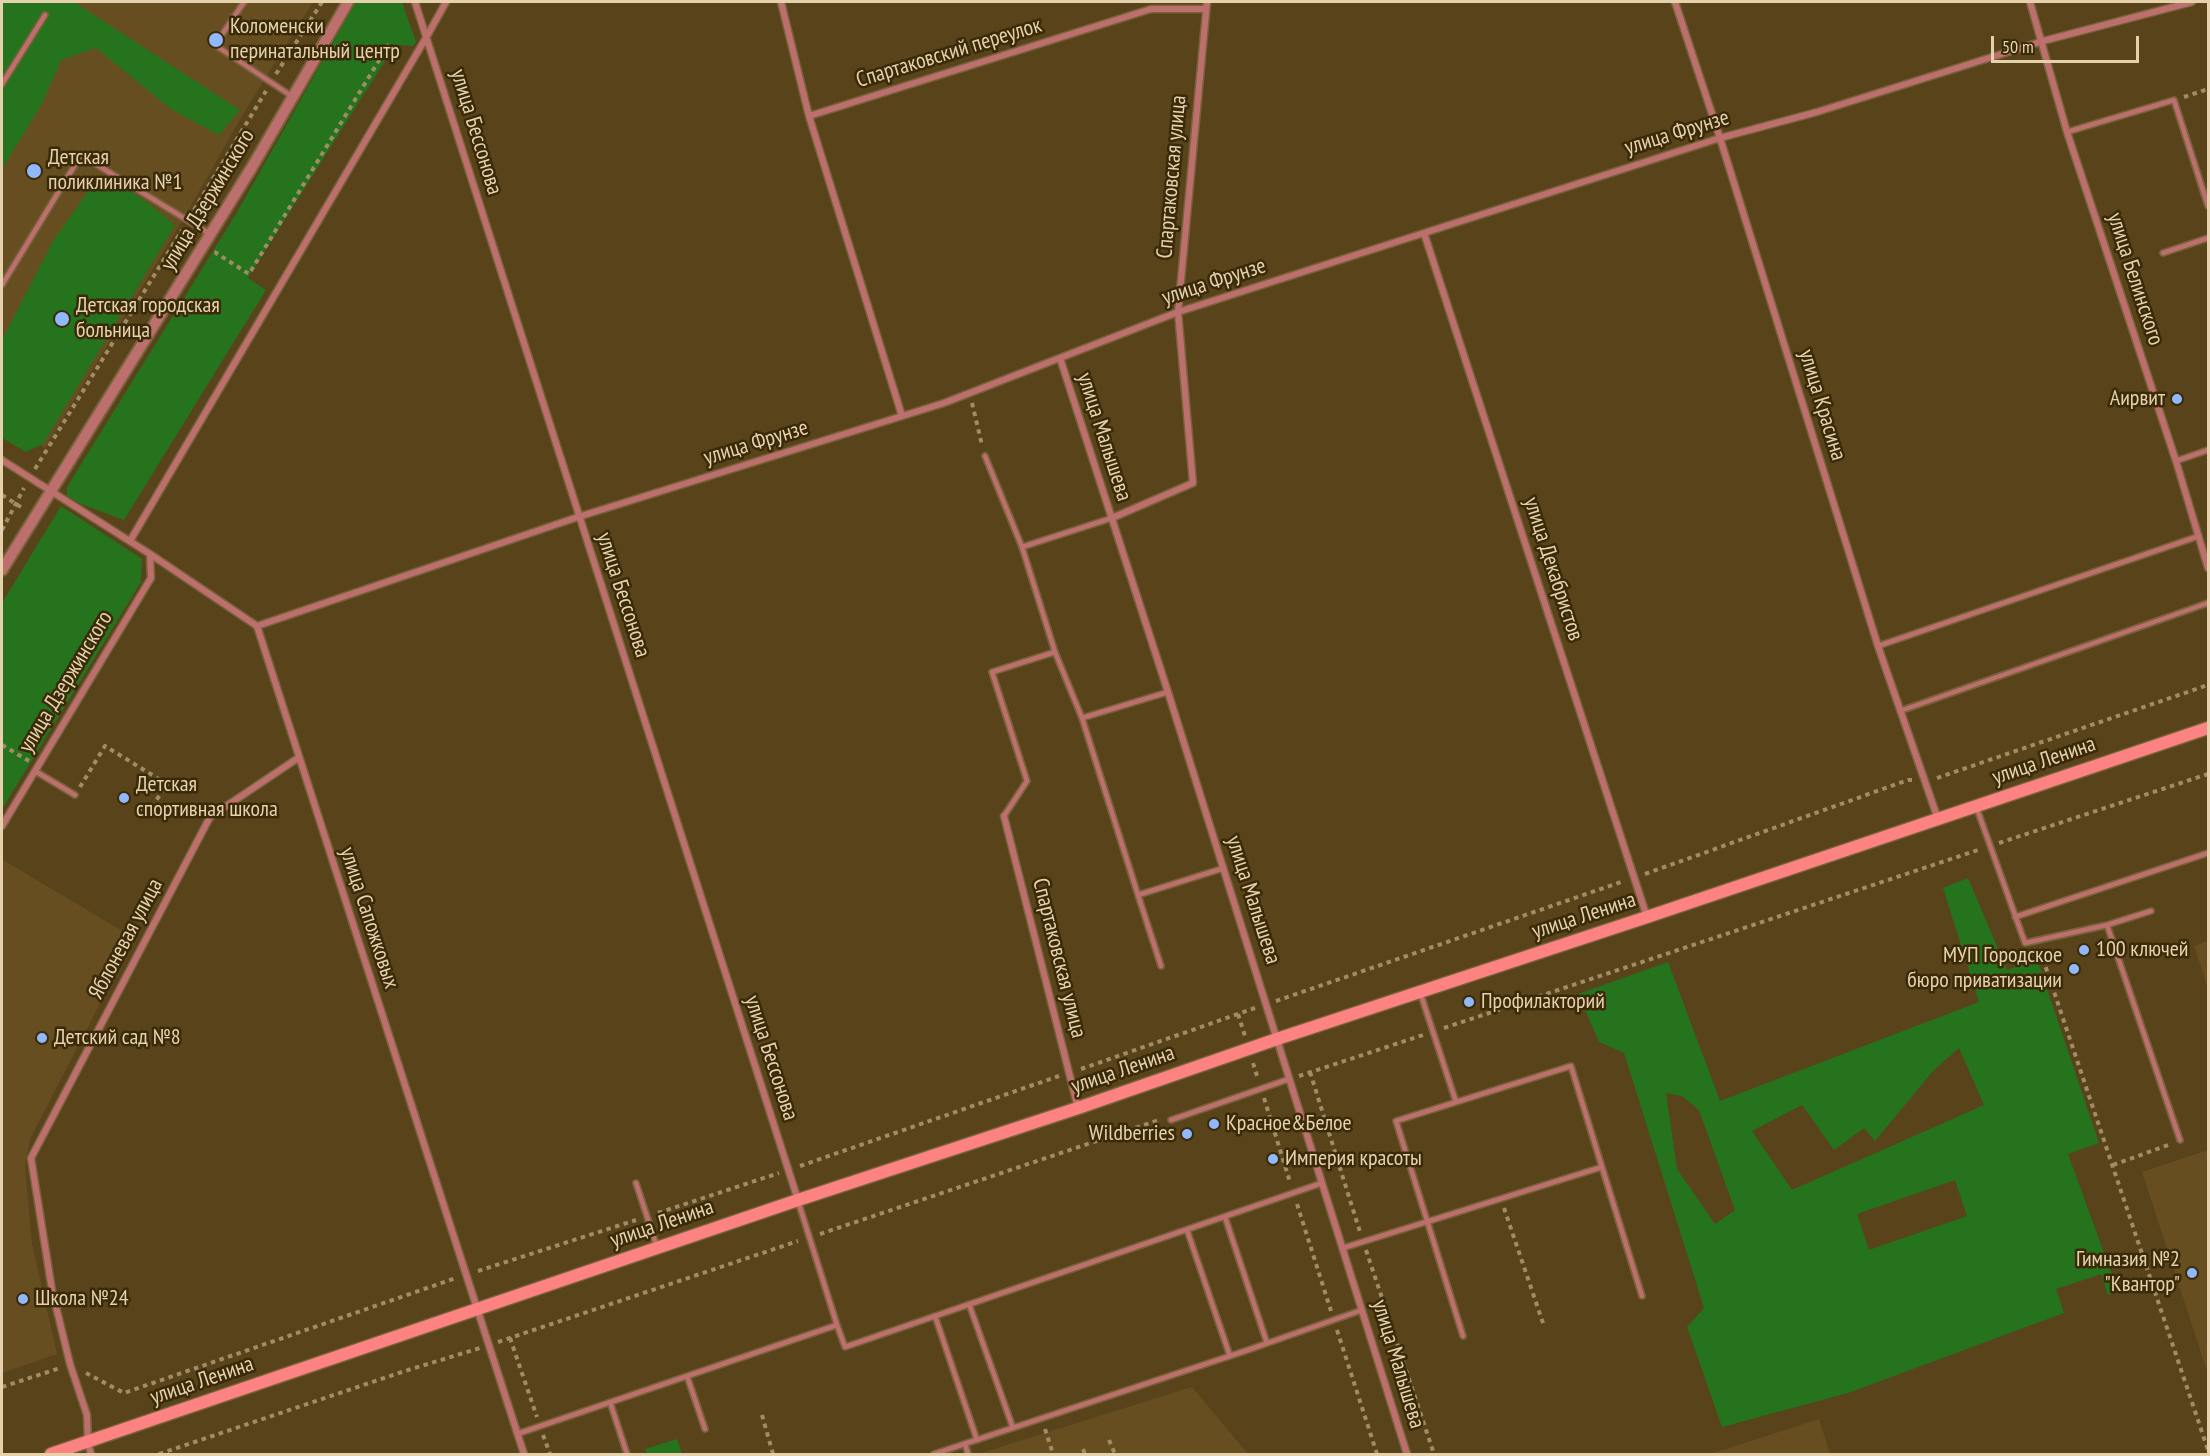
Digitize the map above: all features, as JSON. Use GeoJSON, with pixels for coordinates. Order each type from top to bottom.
{"type":"FeatureCollection","features":[{"type":"Feature","properties":{"kind":"main road","name":"улица Ленина"},"geometry":{"type":"LineString","coordinates":[[51,1455],[89,1449],[475,1309],[657,1247],[2208,728]]}},
{"type":"Feature","properties":{"kind":"street","name":"улица Дзержинского"},"geometry":{"type":"LineString","coordinates":[[2,570],[223,214],[348,2]]}},
{"type":"Feature","properties":{"kind":"street","name":"улица Бессонова"},"geometry":{"type":"LineString","coordinates":[[415,2],[798,1200]]}},
{"type":"Feature","properties":{"kind":"street"},"geometry":{"type":"LineString","coordinates":[[130,542],[446,2]]}},
{"type":"Feature","properties":{"kind":"street"},"geometry":{"type":"LineString","coordinates":[[781,2],[809,116],[902,416]]}},
{"type":"Feature","properties":{"kind":"street","name":"Спартаковская улица"},"geometry":{"type":"LineString","coordinates":[[1112,518],[1192,483],[1178,312],[1207,2]]}},
{"type":"Feature","properties":{"kind":"street","name":"улица Красина"},"geometry":{"type":"LineString","coordinates":[[1675,2],[1720,138],[1878,646],[1938,819]]}},
{"type":"Feature","properties":{"kind":"street","name":"улица Белинского"},"geometry":{"type":"LineString","coordinates":[[2030,2],[2043,41],[2067,132],[2176,461],[2208,568]]}},
{"type":"Feature","properties":{"kind":"street","name":"улица Фрунзе"},"geometry":{"type":"LineString","coordinates":[[257,626],[579,517],[969,394],[1178,312],[1720,138],[1817,112],[2043,41],[2192,2]]}},
{"type":"Feature","properties":{"kind":"street","name":"Спартаковский переулок"},"geometry":{"type":"LineString","coordinates":[[809,116],[1151,9],[1206,9]]}},
{"type":"Feature","properties":{"kind":"street","name":"улица Декабристов"},"geometry":{"type":"LineString","coordinates":[[1424,233],[1647,917]]}},
{"type":"Feature","properties":{"kind":"street","name":"улица Малышева"},"geometry":{"type":"LineString","coordinates":[[1060,358],[1224,868],[1407,1455]]}},
{"type":"Feature","properties":{"kind":"street"},"geometry":{"type":"LineString","coordinates":[[2,460],[150,554],[257,626]]}},
{"type":"Feature","properties":{"kind":"street","name":"улица Дзержинского"},"geometry":{"type":"LineString","coordinates":[[2,826],[151,578],[150,554]]}},
{"type":"Feature","properties":{"kind":"street","name":"улица Сапожковых"},"geometry":{"type":"LineString","coordinates":[[257,626],[475,1309],[524,1455]]}},
{"type":"Feature","properties":{"kind":"street","name":"Яблоневая улица"},"geometry":{"type":"LineString","coordinates":[[89,1449],[87,1415],[70,1364],[51,1290],[31,1158],[210,817],[298,758]]}},
{"type":"Feature","properties":{"kind":"street","name":"Спартаковская улица"},"geometry":{"type":"LineString","coordinates":[[1004,816],[1078,1108]]}},
{"type":"Feature","properties":{"kind":"lane"},"geometry":{"type":"LineString","coordinates":[[244,2],[215,45],[293,97]]}},
{"type":"Feature","properties":{"kind":"lane"},"geometry":{"type":"LineString","coordinates":[[2,84],[45,15]]}},
{"type":"Feature","properties":{"kind":"lane"},"geometry":{"type":"LineString","coordinates":[[2067,132],[2174,100],[2208,206]]}},
{"type":"Feature","properties":{"kind":"lane"},"geometry":{"type":"LineString","coordinates":[[2,285],[81,155],[210,234]]}},
{"type":"Feature","properties":{"kind":"lane"},"geometry":{"type":"LineString","coordinates":[[2163,253],[2208,238]]}},
{"type":"Feature","properties":{"kind":"lane"},"geometry":{"type":"LineString","coordinates":[[2176,461],[2208,450]]}},
{"type":"Feature","properties":{"kind":"lane"},"geometry":{"type":"LineString","coordinates":[[985,456],[1022,547],[1055,652],[1082,718],[1161,966]]}},
{"type":"Feature","properties":{"kind":"lane"},"geometry":{"type":"LineString","coordinates":[[1022,547],[1112,518]]}},
{"type":"Feature","properties":{"kind":"lane"},"geometry":{"type":"LineString","coordinates":[[1878,646],[2199,536]]}},
{"type":"Feature","properties":{"kind":"lane"},"geometry":{"type":"LineString","coordinates":[[1900,711],[2208,603]]}},
{"type":"Feature","properties":{"kind":"lane"},"geometry":{"type":"LineString","coordinates":[[1004,816],[1027,781],[992,672],[1055,652]]}},
{"type":"Feature","properties":{"kind":"lane"},"geometry":{"type":"LineString","coordinates":[[1082,718],[1168,692]]}},
{"type":"Feature","properties":{"kind":"lane"},"geometry":{"type":"LineString","coordinates":[[37,769],[75,795]]}},
{"type":"Feature","properties":{"kind":"lane"},"geometry":{"type":"LineString","coordinates":[[1976,806],[2025,943],[2107,925],[2151,911]]}},
{"type":"Feature","properties":{"kind":"lane"},"geometry":{"type":"LineString","coordinates":[[2015,917],[2208,853]]}},
{"type":"Feature","properties":{"kind":"lane"},"geometry":{"type":"LineString","coordinates":[[1138,895],[1224,868]]}},
{"type":"Feature","properties":{"kind":"lane"},"geometry":{"type":"LineString","coordinates":[[2107,925],[2180,1140]]}},
{"type":"Feature","properties":{"kind":"lane"},"geometry":{"type":"LineString","coordinates":[[1420,992],[1456,1102]]}},
{"type":"Feature","properties":{"kind":"lane"},"geometry":{"type":"LineString","coordinates":[[1463,1336],[1396,1121],[1571,1066],[1642,1296]]}},
{"type":"Feature","properties":{"kind":"lane"},"geometry":{"type":"LineString","coordinates":[[1171,1120],[1290,1079]]}},
{"type":"Feature","properties":{"kind":"lane"},"geometry":{"type":"LineString","coordinates":[[1343,1248],[1602,1167]]}},
{"type":"Feature","properties":{"kind":"lane"},"geometry":{"type":"LineString","coordinates":[[636,1183],[657,1247]]}},
{"type":"Feature","properties":{"kind":"lane"},"geometry":{"type":"LineString","coordinates":[[798,1200],[844,1347],[1322,1183]]}},
{"type":"Feature","properties":{"kind":"lane"},"geometry":{"type":"LineString","coordinates":[[1225,1217],[1267,1343]]}},
{"type":"Feature","properties":{"kind":"lane"},"geometry":{"type":"LineString","coordinates":[[1187,1230],[1230,1356]]}},
{"type":"Feature","properties":{"kind":"lane"},"geometry":{"type":"LineString","coordinates":[[969,1304],[1013,1428]]}},
{"type":"Feature","properties":{"kind":"lane"},"geometry":{"type":"LineString","coordinates":[[934,1455],[1362,1310]]}},
{"type":"Feature","properties":{"kind":"lane"},"geometry":{"type":"LineString","coordinates":[[935,1316],[977,1440]]}},
{"type":"Feature","properties":{"kind":"lane"},"geometry":{"type":"LineString","coordinates":[[517,1434],[837,1325]]}},
{"type":"Feature","properties":{"kind":"lane"},"geometry":{"type":"LineString","coordinates":[[687,1376],[705,1429]]}},
{"type":"Feature","properties":{"kind":"lane"},"geometry":{"type":"LineString","coordinates":[[610,1402],[627,1455]]}},
{"type":"Feature","properties":{"kind":"lane"},"geometry":{"type":"LineString","coordinates":[[966,1444],[968,1455]]}},
{"type":"Feature","properties":{"kind":"path"},"geometry":{"type":"LineString","coordinates":[[2,530],[30,477],[322,2]]}},
{"type":"Feature","properties":{"kind":"path"},"geometry":{"type":"LineString","coordinates":[[221,245],[216,253],[249,274],[389,44]]}},
{"type":"Feature","properties":{"kind":"path"},"geometry":{"type":"LineString","coordinates":[[2174,100],[2208,89]]}},
{"type":"Feature","properties":{"kind":"path"},"geometry":{"type":"LineString","coordinates":[[200,200],[223,214]]}},
{"type":"Feature","properties":{"kind":"path"},"geometry":{"type":"LineString","coordinates":[[969,394],[985,456]]}},
{"type":"Feature","properties":{"kind":"path"},"geometry":{"type":"LineString","coordinates":[[2,495],[36,516]]}},
{"type":"Feature","properties":{"kind":"path"},"geometry":{"type":"LineString","coordinates":[[2,1387],[70,1364],[124,1393],[466,1275],[788,1170],[1634,878],[1908,780],[1925,782],[2208,685]]}},
{"type":"Feature","properties":{"kind":"path"},"geometry":{"type":"LineString","coordinates":[[2,745],[37,769]]}},
{"type":"Feature","properties":{"kind":"path"},"geometry":{"type":"LineString","coordinates":[[75,795],[105,746],[167,784],[148,813],[141,809]]}},
{"type":"Feature","properties":{"kind":"path"},"geometry":{"type":"LineString","coordinates":[[1290,1079],[2208,774]]}},
{"type":"Feature","properties":{"kind":"path"},"geometry":{"type":"LineString","coordinates":[[2037,941],[2208,1450]]}},
{"type":"Feature","properties":{"kind":"path"},"geometry":{"type":"LineString","coordinates":[[1238,1014],[1377,1455]]}},
{"type":"Feature","properties":{"kind":"path"},"geometry":{"type":"LineString","coordinates":[[1310,1072],[1363,1242],[1434,1455]]}},
{"type":"Feature","properties":{"kind":"path"},"geometry":{"type":"LineString","coordinates":[[159,1455],[1166,1117],[1171,1120]]}},
{"type":"Feature","properties":{"kind":"path"},"geometry":{"type":"LineString","coordinates":[[2113,1165],[2180,1140]]}},
{"type":"Feature","properties":{"kind":"path"},"geometry":{"type":"LineString","coordinates":[[1501,1198],[1545,1326]]}},
{"type":"Feature","properties":{"kind":"path"},"geometry":{"type":"LineString","coordinates":[[510,1338],[550,1455]]}},
{"type":"Feature","properties":{"kind":"path"},"geometry":{"type":"LineString","coordinates":[[762,1415],[773,1455]]}},
{"type":"Feature","properties":{"kind":"path"},"geometry":{"type":"LineString","coordinates":[[1042,1419],[1053,1455]]}},
{"type":"Feature","properties":{"kind":"path"},"geometry":{"type":"LineString","coordinates":[[1109,1440],[1115,1455]]}},
{"type":"Feature","properties":{"kind":"shaded area","name":"Детская городская больница"},"geometry":{"type":"Polygon","coordinates":[[[2,2],[313,2],[246,109],[184,218],[45,448],[2,421],[2,2]]]}},
{"type":"Feature","properties":{"kind":"shaded area","name":"Детский сад №8"},"geometry":{"type":"Polygon","coordinates":[[[3,860],[134,938],[30,1139],[25,1166],[32,1244],[57,1354],[2,1373],[3,860]]]}},
{"type":"Feature","properties":{"kind":"shaded area"},"geometry":{"type":"Polygon","coordinates":[[[2208,941],[2208,988],[2194,946],[2208,941]]]}},
{"type":"Feature","properties":{"kind":"shaded area","name":"Гимназия №2 \"Квантор\""},"geometry":{"type":"Polygon","coordinates":[[[2208,1150],[2208,1374],[2142,1172],[2208,1150]]]}},
{"type":"Feature","properties":{"kind":"shaded area"},"geometry":{"type":"Polygon","coordinates":[[[1192,1387],[1248,1454],[978,1454],[1192,1387]]]}},
{"type":"Feature","properties":{"kind":"shaded area"},"geometry":{"type":"Polygon","coordinates":[[[1819,1419],[1830,1454],[1709,1454],[1726,1449],[1819,1419]]]}},
{"type":"Feature","properties":{"kind":"green space"},"geometry":{"type":"Polygon","coordinates":[[[2,2],[74,2],[240,110],[219,135],[172,110],[96,48],[61,60],[42,104],[2,169],[2,2]]]}},
{"type":"Feature","properties":{"kind":"green space"},"geometry":{"type":"Polygon","coordinates":[[[356,2],[402,2],[416,42],[413,46],[395,45],[248,278],[266,290],[124,520],[81,504],[67,496],[67,487],[236,214],[356,2]]]}},
{"type":"Feature","properties":{"kind":"green space"},"geometry":{"type":"Polygon","coordinates":[[[115,181],[175,225],[43,444],[26,452],[2,438],[2,340],[53,241],[89,190],[115,181]]]}},
{"type":"Feature","properties":{"kind":"green space"},"geometry":{"type":"Polygon","coordinates":[[[61,506],[142,559],[141,582],[2,809],[2,603],[61,506]]]}},
{"type":"Feature","properties":{"kind":"green space"},"geometry":{"type":"Polygon","coordinates":[[[1968,878],[2007,970],[2037,959],[2099,1143],[2068,1154],[2118,1291],[2108,1295],[2101,1274],[2056,1289],[2064,1313],[1848,1393],[1722,1427],[1687,1327],[1704,1308],[1624,1053],[1599,1042],[1578,994],[1668,962],[1720,1101],[1979,1002],[1943,888],[1968,878]],[[1959,1048],[1933,1071],[1875,1141],[1864,1128],[1834,1150],[1802,1105],[1752,1131],[1792,1190],[1984,1105],[1959,1048]],[[1666,1093],[1677,1169],[1715,1224],[1735,1210],[1699,1110],[1682,1096],[1666,1093]],[[1955,1180],[1857,1214],[1869,1250],[1967,1216],[1955,1180]]]}},
{"type":"Feature","properties":{"kind":"green space"},"geometry":{"type":"Polygon","coordinates":[[[677,1439],[682,1454],[647,1454],[645,1449],[677,1439]]]}},
{"type":"Feature","properties":{"kind":"place","name":"Коломенски перинатальный центр"},"geometry":{"type":"Point","coordinates":[216,40]}},
{"type":"Feature","properties":{"kind":"place","name":"Детская поликлиника №1"},"geometry":{"type":"Point","coordinates":[34,171]}},
{"type":"Feature","properties":{"kind":"place","name":"Детская городская больница"},"geometry":{"type":"Point","coordinates":[62,319]}},
{"type":"Feature","properties":{"kind":"place","name":"Аирвит"},"geometry":{"type":"Point","coordinates":[2177,399]}},
{"type":"Feature","properties":{"kind":"place","name":"Детская спортивная школа"},"geometry":{"type":"Point","coordinates":[124,798]}},
{"type":"Feature","properties":{"kind":"place","name":"100 ключей"},"geometry":{"type":"Point","coordinates":[2084,950]}},
{"type":"Feature","properties":{"kind":"place","name":"МУП Городское бюро приватизации"},"geometry":{"type":"Point","coordinates":[2074,969]}},
{"type":"Feature","properties":{"kind":"place","name":"Профилакторий"},"geometry":{"type":"Point","coordinates":[1469,1002]}},
{"type":"Feature","properties":{"kind":"place","name":"Детский сад №8"},"geometry":{"type":"Point","coordinates":[42,1038]}},
{"type":"Feature","properties":{"kind":"place","name":"Красное&Белое"},"geometry":{"type":"Point","coordinates":[1214,1124]}},
{"type":"Feature","properties":{"kind":"place","name":"Wildberries"},"geometry":{"type":"Point","coordinates":[1187,1134]}},
{"type":"Feature","properties":{"kind":"place","name":"Империя красоты"},"geometry":{"type":"Point","coordinates":[1273,1159]}},
{"type":"Feature","properties":{"kind":"place","name":"Гимназия №2 \"Квантор\""},"geometry":{"type":"Point","coordinates":[2192,1273]}},
{"type":"Feature","properties":{"kind":"place","name":"Школа №24"},"geometry":{"type":"Point","coordinates":[23,1299]}}]}
